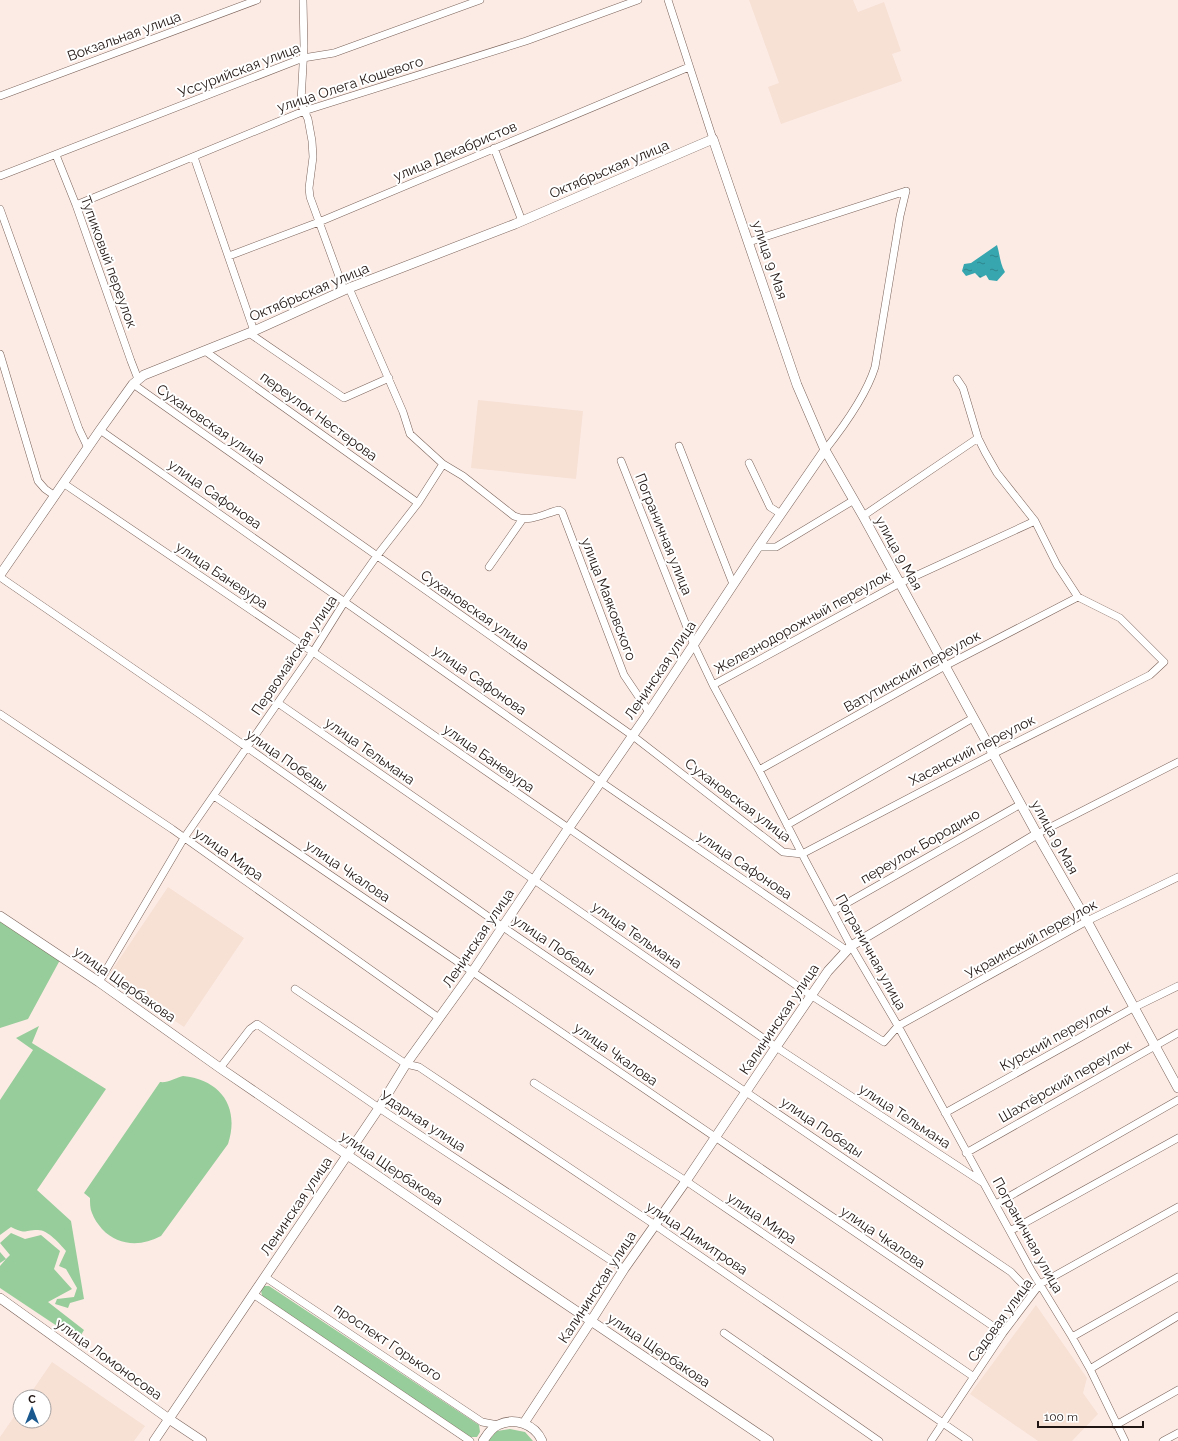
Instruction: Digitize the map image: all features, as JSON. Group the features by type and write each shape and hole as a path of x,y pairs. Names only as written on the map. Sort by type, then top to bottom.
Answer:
{"main road":[{"name":"Октябрьская улица","path":"0,576 100,430 135,382 144,375 252,332 346,289 522,221 713,139"},
{"name":"улица 9 Мая","path":"713,139 797,385 825,450 863,516 1178,1088"},
{"name":"Ленинская улица","path":"154,1441 379,1108 406,1064 504,927 568,829 633,736 733,584 825,450"},
{"name":"Калининская улица","path":"524,1423 624,1269 686,1182 828,971 848,948 1037,834"},
{"name":"улица Щербакова","path":"0,916 99,982 220,1068 769,1441"},
{"name":"улица Ломоносова","path":"0,1298 202,1441"},
{"name":"проспект Горького","path":"498,1425 508,1422 524,1423"},
{"path":"524,1423 535,1431 542,1441"},
{"path":"482,1441 488,1432 498,1425"}],"street":[{"name":"Вокзальная улица","path":"0,96 256,0"},
{"path":"303,0 301,101 308,119 313,157 309,193 346,289 389,378 410,434 443,464 463,476 514,516 522,520 489,567"},
{"name":"Уссурийская улица","path":"0,176 303,58 334,53 480,0"},
{"name":"улица Олега Кошевого","path":"76,205 304,111 526,41 638,0"},
{"name":"улица 9 Мая","path":"668,0 713,139"},
{"name":"улица Декабристов","path":"229,256 319,222 689,67"},
{"path":"494,148 522,221"},
{"name":"Тупиковый переулок","path":"56,155 76,205 131,361 135,382"},
{"path":"194,157 229,256 252,332 344,398 389,378"},
{"path":"749,242 906,191 900,216 875,367 871,379 852,411 825,450"},
{"path":"0,209 78,429 88,448"},
{"name":"переулок Нестерова","path":"205,351 418,503"},
{"path":"0,354 38,481 45,489 55,496"},
{"path":"957,379 963,388 978,438 997,473 1035,521 1057,565 1078,597"},
{"name":"Сухановская улица","path":"135,382 376,556 633,736 783,852 802,854"},
{"name":"улица Сафонова","path":"100,430 345,601 600,782 848,948"},
{"path":"863,516 978,438"},
{"path":"679,446 733,584"},
{"name":"Пограничная улица","path":"621,462 694,645 713,686 833,911 848,948 898,1026 966,1153 1040,1284 1072,1337 1125,1441"},
{"path":"749,462 770,507 781,514"},
{"name":"Первомайская улица","path":"99,982 184,838 313,652 345,601 376,556 418,503 443,464"},
{"name":"улица Баневура","path":"63,483 313,652 812,996 884,1042 898,1026"},
{"path":"758,547 776,547 854,500"},
{"name":"улица Маяковского","path":"522,520 538,518 559,510 562,512 624,675 649,712"},
{"name":"Железнодорожный переулок","path":"713,686 900,583 1035,521"},
{"name":"улица Победы","path":"0,576 504,927 1011,1272 1032,1294"},
{"name":"Ватутинский переулок","path":"759,770 945,666 1078,597"},
{"name":"Хасанский переулок","path":"802,854 1150,674 1164,662 1120,618 1078,597"},
{"name":"улица Тельмана","path":"278,703 776,1047 984,1183"},
{"name":"улица Мира","path":"0,714 184,838 439,1018"},
{"path":"786,825 973,718"},
{"name":"Калининская улица","path":"1037,834 1178,762"},
{"name":"улица Чкалова","path":"214,796 1003,1333"},
{"name":"переулок Бородино","path":"833,911 1021,804"},
{"name":"Украинский переулок","path":"898,1026 1087,921 1178,877"},
{"name":"Курский переулок","path":"945,1113 1133,1008 1178,986"},
{"name":"улица Димитрова","path":"295,988 406,1064 419,1067 655,1225 969,1441"},
{"name":"Ударная улица","path":"220,1068 250,1029 257,1024 379,1108 624,1269"},
{"name":"Шахтёрский переулок","path":"966,1153 1154,1045 1178,1033"},
{"name":"улица Мира","path":"534,1083 686,1182 974,1377"},
{"path":"996,1204 1178,1100"},
{"path":"1010,1231 1178,1138"},
{"name":"Садовая улица","path":"931,1441 1003,1333 1040,1284 1178,1207"},
{"name":"проспект Горького","path":"265,1277 482,1422 498,1425"},
{"path":"1072,1337 1178,1277"},
{"path":"253,1294 470,1441"},
{"path":"1090,1370 1178,1316"},
{"path":"724,1333 879,1441"},
{"path":"1116,1425 1178,1390"},
{"path":"1163,1441 1178,1433"}],"shaded area":[{"path":"749,0 853,0 858,12 884,2 901,51 892,54 902,81 781,124 768,87 779,83"},
{"path":"478,400 583,411 576,479 471,468"},
{"path":"168,887 244,938 184,1027 108,976"},
{"path":"1036,1305 1087,1378 1083,1393 1098,1414 1072,1441 1038,1441 970,1394"},
{"path":"52,1362 145,1426 134,1441 0,1441 0,1437 12,1420 12,1429 52,1429 52,1389 33,1389"}],"green space":[{"path":"0,919 60,960 28,1019 0,1028"},
{"path":"39,1026 32,1043 106,1089 37,1190 71,1221 84,1299 70,1303 68,1308 55,1304 57,1299 74,1297 77,1288 66,1269 59,1266 66,1251 54,1238 46,1232 33,1230 25,1232 11,1227 0,1235 0,1100 33,1050 16,1038"},
{"path":"183,1076 208,1083 224,1098 229,1107 231,1118 231,1131 228,1144 161,1236 146,1242 122,1242 108,1235 102,1229 91,1210 90,1198 84,1193 160,1082 169,1081"},
{"path":"11,1233 25,1239 41,1235 60,1251 54,1269 72,1289 48,1302 84,1330 78,1340 0,1288 0,1266 10,1255 0,1243"},
{"path":"0,1252 6,1259 0,1263"},
{"path":"264,1286 269,1286 479,1425 480,1432 477,1437 470,1437 262,1296 261,1290"},
{"path":"510,1429 525,1432 533,1441 488,1441 497,1431"}],"water":[{"path":"997,245 1001,263 1005,272 997,281 989,280 986,275 980,278 975,273 966,276 962,271 964,264 971,263"}]}
